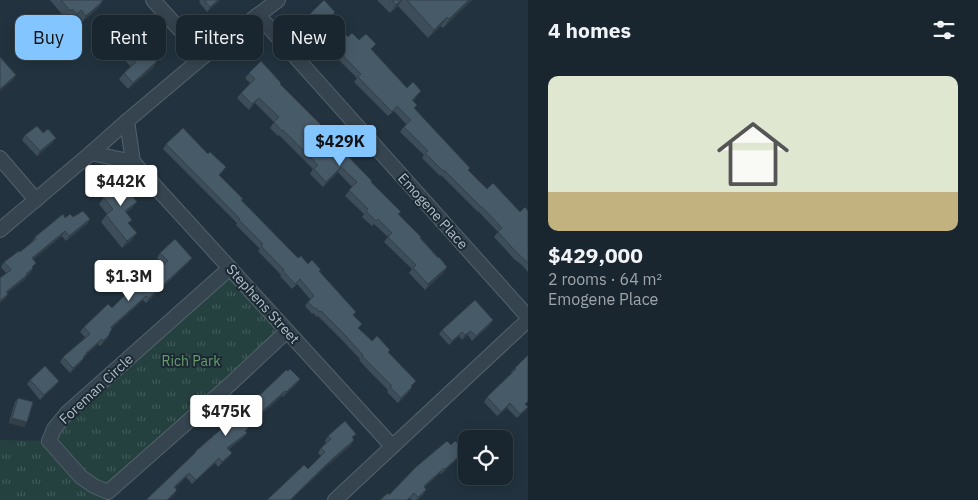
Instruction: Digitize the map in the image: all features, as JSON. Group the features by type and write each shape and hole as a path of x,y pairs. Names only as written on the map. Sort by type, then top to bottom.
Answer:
{"street":[{"path":"153,0 176,25"},
{"path":"258,15 278,0"},
{"name":"Emogene Place","path":"263,21 528,319"},
{"path":"0,230 199,60"},
{"path":"91,153 133,162 126,121"},
{"path":"0,158 36,200"},
{"name":"Stephens Street","path":"133,162 392,446"},
{"name":"Foreman Circle","path":"230,268 67,413 54,429 49,441 81,477 94,486 108,492 227,387 287,331"},
{"path":"335,500 528,319"}],"green space":[{"name":"Rich Park","path":"230,268 287,331 108,492 104,500 0,500 0,440 49,441 54,429"}],"building":[{"path":"61,0 100,0 102,2 86,16 81,10 77,14 72,9 70,11"},
{"path":"204,0 218,0 210,7"},
{"path":"324,0 335,12 332,15 309,15"},
{"path":"392,0 401,0 396,5"},
{"path":"407,0 469,0 434,30"},
{"path":"352,33 359,40 366,34 376,44 371,49 407,88 413,82 421,91 412,100 417,105 414,108 470,168 468,170 487,189 493,183 520,212 525,207 528,211 528,263 498,232 502,228 425,153 428,151 404,127 411,120 397,106 392,112 358,77 361,74 345,58 345,34 348,37"},
{"path":"0,57 16,75 0,89"},
{"path":"134,60 157,61 133,83 124,73 136,62"},
{"path":"261,61 280,84 329,133 327,135 401,212 398,214 447,267 428,284 413,268 416,265 388,237 392,233 378,219 376,221 366,211 368,209 349,190 357,182 341,167 326,182 314,169 318,165 274,122 279,117 259,98 252,104 241,93 255,79 249,73"},
{"path":"37,126 43,133 48,129 56,138 40,151 25,135"},
{"path":"183,128 208,154 210,152 226,167 219,175 243,199 241,200 298,258 301,256 308,264 312,260 321,270 319,271 356,312 353,315 362,324 358,328 372,341 377,336 390,350 388,352 416,381 401,398 343,333 321,311 315,309 308,302 314,296 300,279 295,284 240,219 166,144"},
{"path":"120,176 134,193 131,194 137,202 125,211 132,220 128,223 137,233 127,241 106,215 113,209 103,197 112,190 108,186"},
{"path":"83,211 90,219 69,236 65,231 32,258 36,263 33,268 6,292 8,294 0,301 0,278 11,270 4,262 36,239 35,237 63,214 65,218 70,214 73,217"},
{"path":"175,239 192,258 149,298 146,296 111,327 110,334 86,353 84,358 73,368 63,357 90,334 84,327 108,304 112,308 145,275 149,280 168,261 160,253"},
{"path":"475,300 493,320 476,336 471,331 465,335 462,332 452,341 442,330"},
{"path":"528,355 528,401 525,404 528,407 520,414 510,403 501,412 487,397"},
{"path":"45,366 59,381 44,395 30,380"},
{"path":"290,369 300,379 247,425 249,427 245,431 247,433 227,448 232,453 222,462 219,458 196,480 189,473 174,487 177,490 167,500 146,500 196,451 286,370"},
{"path":"18,398 33,402 27,422 12,418"},
{"path":"345,421 356,434 352,437 354,440 290,500 267,500 304,465 308,469 325,452 321,448 331,439 328,436"},
{"path":"447,441 451,445 455,441 458,444 458,457 424,486 426,490 418,497 414,493 407,500 380,500 388,493 389,495 416,467"}]}
